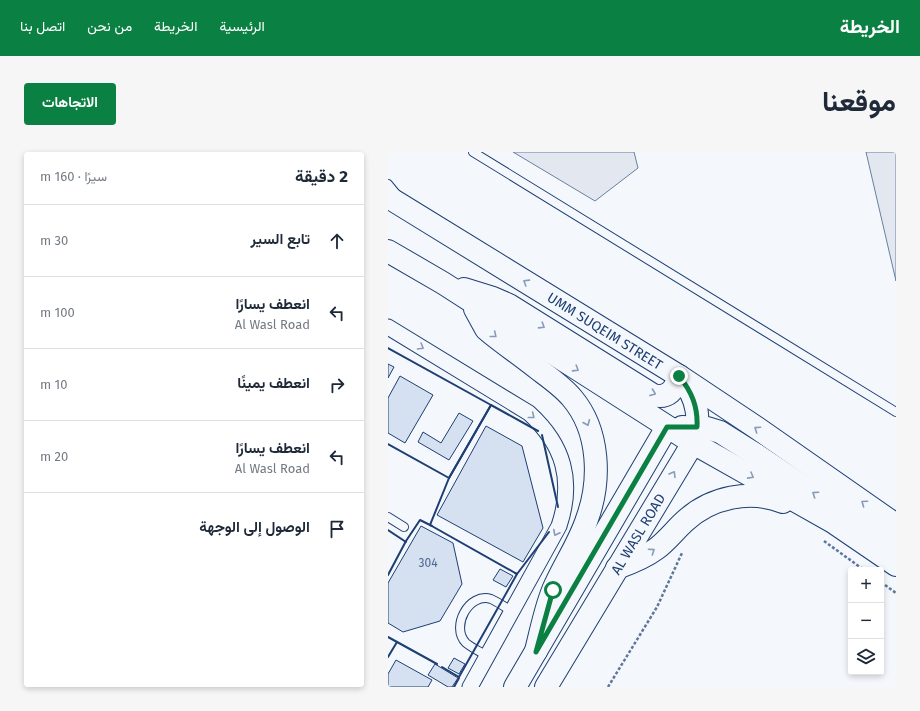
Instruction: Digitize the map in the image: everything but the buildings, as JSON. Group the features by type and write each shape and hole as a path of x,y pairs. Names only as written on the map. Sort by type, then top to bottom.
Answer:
{"main road":[{"name":"UMM SUQEIM STREET","path":"388,197 679,376 896,525"},
{"path":"388,251 443,283 667,427 700,441 828,531"},
{"path":"443,283 484,295 509,305 653,395 658,396 668,394 676,386 679,376"},
{"path":"472,303 486,329 563,388 573,399 589,427 593,443 596,462 595,482 587,521 553,590 536,652"},
{"path":"679,376 692,394 698,416 700,441 708,449 712,436 720,432 879,537 896,543"},
{"name":"AL WASL ROAD","path":"515,687 667,427"},
{"name":"AL WASL ROAD","path":"546,687 617,568 700,441"},
{"path":"617,568 655,550 695,513 706,506 730,498 754,496 772,499 828,531 896,565"}],"street":[{"path":"388,328 529,413 541,424 551,437 564,466 566,496 564,512 559,526 470,687"}],"lane":[{"path":"473,152 896,412"},
{"path":"388,184 406,208"},
{"path":"388,517 404,527"},
{"path":"487,656 466,643 462,637 460,623 465,610 476,601 490,599 512,612"}],"path":[{"path":"828,531 861,567"},
{"path":"608,687 657,607 670,576 683,552"},
{"path":"884,584 896,593"}],"shaded area":[{"path":"513,152 634,152 638,168 595,201"},
{"path":"866,152 896,152 896,281"}],"wall":[{"path":"388,348 491,405 449,478 430,525 517,574 549,532"},
{"path":"449,478 491,405 538,431"},
{"path":"542,435 558,507"},
{"path":"388,444 449,478"},
{"path":"388,575 406,541 420,520 432,526"},
{"path":"388,530 406,542"},
{"path":"442,667 459,677 517,574 515,573"},
{"path":"388,637 437,664"},
{"path":"388,657 397,642"},
{"path":"454,687 459,678"}],"route":[{"path":"553,590 536,652 667,427 697,427 698,416 696,405 692,394 679,376"}]}
